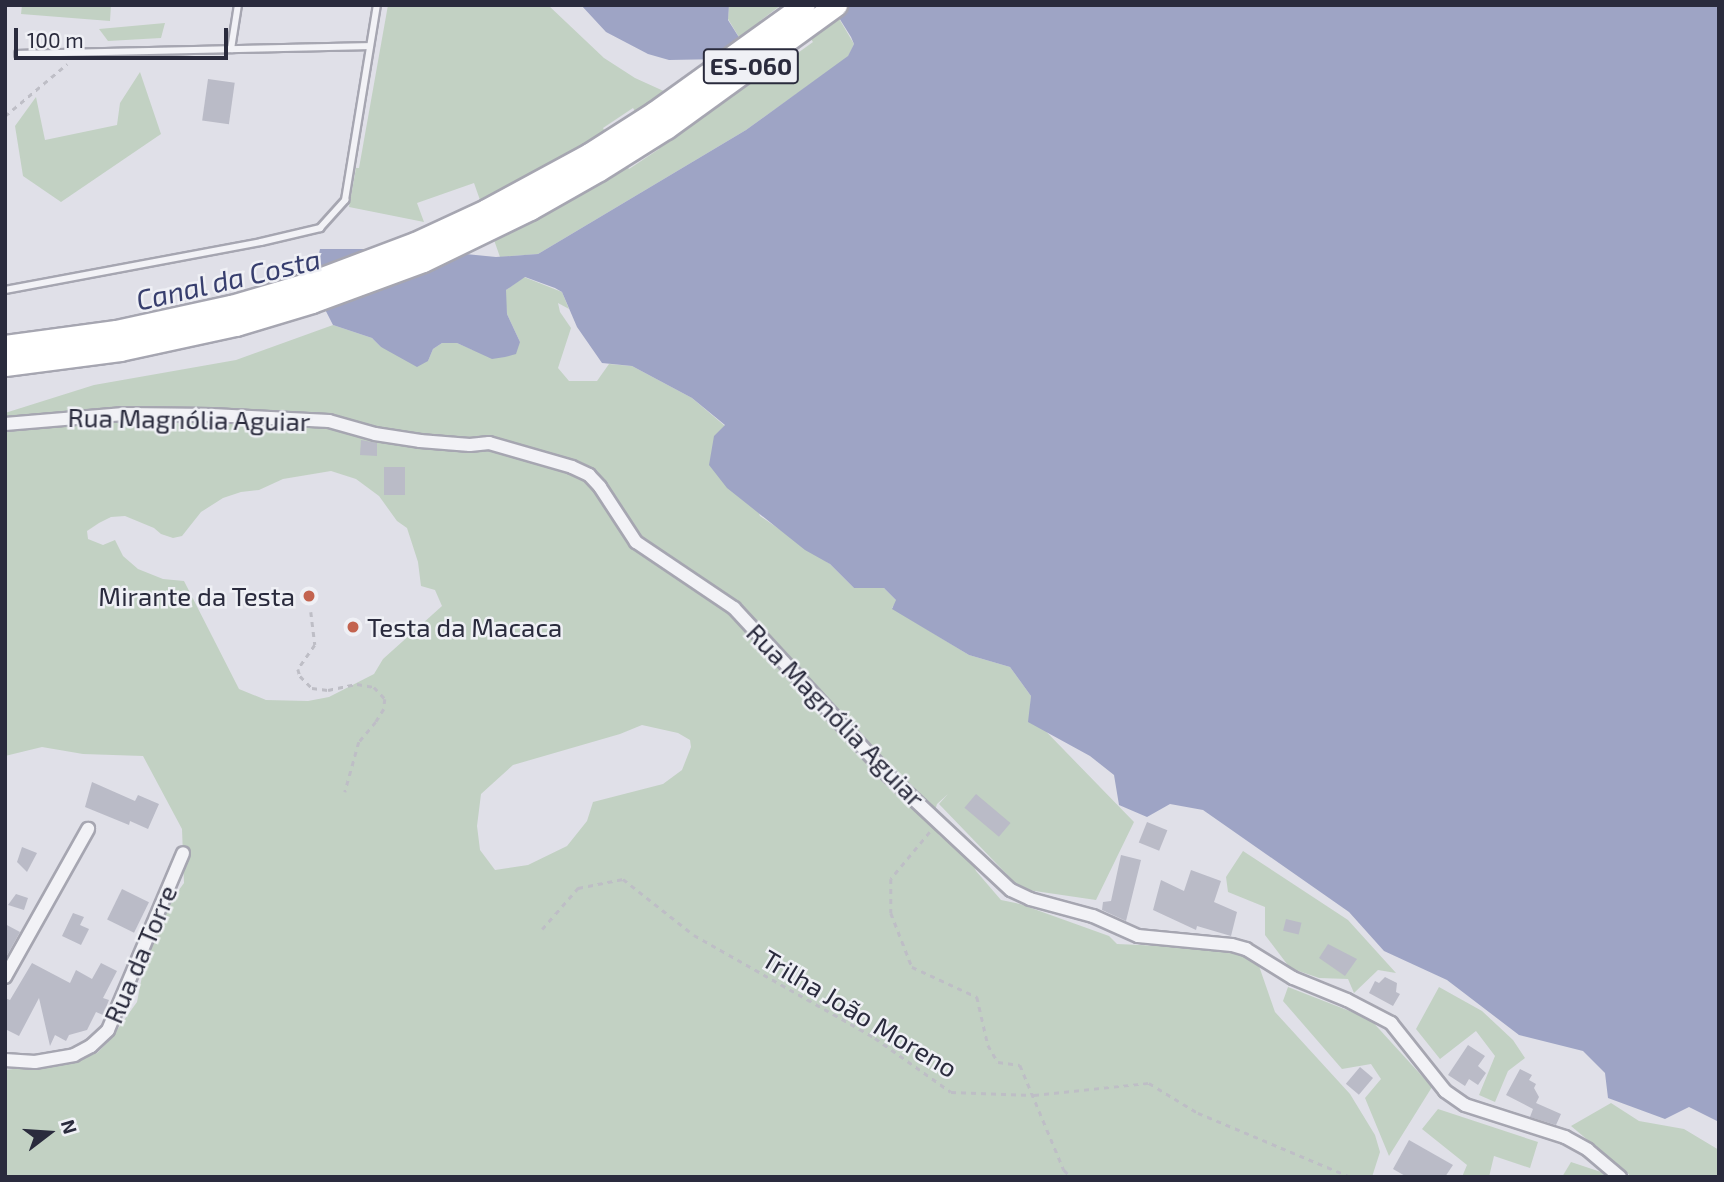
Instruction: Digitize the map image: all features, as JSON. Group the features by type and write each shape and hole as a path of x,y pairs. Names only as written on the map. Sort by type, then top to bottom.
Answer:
{"main road":[{"name":"ES-060","path":"5,346 117,331 231,306 330,276 415,243 498,204 589,154 655,112 804,5"},
{"name":"ES-060","path":"5,365 120,350 236,325 337,294 435,255 530,209 599,170 666,128 836,5"}],"street":[{"name":"Rua Magnólia Aguiar","path":"5,424 55,417 124,414 274,417 329,422 375,434 420,441 470,445 489,443 572,467 589,475 600,487 636,542 734,608 888,775 998,879 1030,899 1093,916 1138,936 1232,945 1246,949 1307,985 1373,1012 1391,1023 1445,1091 1465,1105 1565,1137 1588,1150 1619,1177"},
{"path":"5,977 88,829"},
{"name":"Rua da Torre","path":"5,1060 34,1062 74,1055 91,1046 108,1030 183,853"}],"lane":[{"path":"231,49 238,5"},
{"path":"5,290 222,250 320,228 345,200 377,5"},
{"path":"18,54 370,46"}],"path":[{"path":"5,116 81,53"},
{"path":"311,612 315,645 298,669 300,676 312,688 328,690 357,684 374,687 381,690 385,699 376,722 359,743 345,792"},
{"path":"938,821 891,879 891,913 912,967 977,997 988,1045 998,1062 1020,1065 1064,1170 1071,1177"},
{"name":"Trilha João Moreno","path":"542,929 578,888 623,880 694,935 875,1038 951,1092 1034,1095 1149,1083 1198,1113 1351,1177"}],"green space":[{"path":"22,5 111,5 110,21 21,14"},
{"path":"388,5 548,5 604,58 635,78 668,93 745,47 728,19 729,5 781,5 760,21 788,60 813,42 786,5 831,5 854,44 848,57 746,130 538,254 500,257 474,183 417,203 424,222 349,207 356,168 359,168","holes":["633,108 659,149 629,169 603,128"]},
{"path":"165,23 161,38 108,41 99,29"},
{"path":"140,72 161,134 61,202 23,176 15,126 36,97 45,140 117,125 120,103"},
{"path":"524,277 562,292 569,309 558,303 560,312 571,328 558,368 569,381 597,381 609,364 632,366 692,398 725,426 760,516 830,564 854,588 884,588 897,601 892,608 969,655 1010,667 1031,696 1030,715 1134,822 1096,900 1021,889 939,804 948,794 937,804 934,814 939,835 972,862 976,871 1001,900 1020,904 1109,936 1117,944 1231,949 1259,966 1275,1012 1350,1094 1375,1135 1380,1152 1372,1177 5,1177 5,1070 70,1062 97,1053 109,1041 137,1002 146,956 171,901 184,883 182,829 143,756 83,754 42,747 5,756 5,413 94,385 236,360 333,325 372,338 381,347 428,361 433,349 442,343 457,343 473,350 520,342 507,314 506,290","holes":["331,471 356,479 379,496 397,521 407,528 418,562 421,586 435,590 442,606 383,659 374,674 329,697 308,701 266,700 239,689 184,581 163,579 138,569 123,556 115,540 103,545 88,539 87,531 99,523 111,517 125,516 154,528 161,534 173,538 182,536 201,512 223,498 259,490 283,479","642,725 678,733 690,740 691,747 682,770 663,784 593,802 587,821 567,846 528,865 495,870 480,850 477,826 481,794 513,765"]},
{"path":"1243,851 1348,920 1396,973 1378,970 1354,993 1348,979 1319,978 1290,968 1265,935 1265,907 1228,892 1226,877"},
{"path":"1288,987 1370,1019 1432,1087 1389,1156 1365,1098 1381,1079 1371,1064 1342,1069 1283,1001"},
{"path":"1439,987 1482,1011 1513,1040 1525,1058 1508,1071 1495,1102 1479,1095 1495,1056 1476,1031 1440,1059 1416,1029"},
{"path":"1611,1103 1639,1121 1684,1129 1719,1150 1719,1177 1632,1177 1571,1126"},
{"path":"1438,1109 1538,1142 1530,1168 1494,1156 1489,1177 1462,1177 1467,1165 1422,1129"},
{"path":"1571,1162 1601,1172 1606,1177 1562,1177"}],"water":[{"path":"581,5 729,5 728,20 745,47 722,59 669,60 648,54 606,32"},
{"path":"831,5 1719,5 1719,1122 1689,1107 1665,1119 1608,1098 1605,1073 1583,1051 1519,1035 1447,980 1384,951 1349,912 1203,810 1170,804 1147,817 1119,805 1114,775 1090,756 1028,722 1031,696 1010,667 969,655 892,609 896,600 884,588 854,588 830,564 805,550 727,488 709,465 714,436 725,425 692,398 632,366 602,363 577,327 562,292 525,277 506,290 507,314 520,342 516,354 492,359 457,343 442,343 433,349 428,361 417,367 381,347 372,338 333,325 312,284 320,249 415,249 496,257 538,254 746,130 848,56 854,44"}],"building":[{"path":"208,79 235,83 229,124 202,121"},
{"path":"361,440 377,443 377,456 360,455"},
{"path":"384,467 405,467 405,495 384,495"},
{"path":"92,782 135,801 138,795 159,804 148,829 130,821 129,825 85,807"},
{"path":"976,794 1010,823 999,837 964,808"},
{"path":"1147,822 1167,830 1159,851 1139,842"},
{"path":"22,847 37,853 27,872 17,862"},
{"path":"1121,855 1141,860 1126,921 1102,910 1103,902 1111,901"},
{"path":"1191,870 1221,881 1214,902 1237,912 1231,936 1197,926 1196,930 1153,910 1161,880 1184,891"},
{"path":"122,889 149,902 134,933 107,920"},
{"path":"16,894 28,898 24,910 8,905"},
{"path":"73,913 84,917 80,925 89,929 81,945 62,936"},
{"path":"1286,919 1302,923 1299,935 1283,931"},
{"path":"5,924 20,932 5,959"},
{"path":"1328,944 1357,959 1345,976 1319,958"},
{"path":"32,963 70,983 76,970 92,979 101,963 117,971 103,998 109,1000 103,1015 96,1012 87,1030 69,1035 66,1041 55,1035 50,1046 39,998 19,1036 5,1029 5,998 10,1000"},
{"path":"1385,977 1397,983 1396,992 1400,994 1393,1006 1369,993 1375,981 1379,983"},
{"path":"1468,1045 1485,1056 1478,1066 1486,1073 1478,1085 1469,1079 1465,1086 1448,1075"},
{"path":"1360,1067 1373,1078 1359,1095 1346,1084"},
{"path":"1520,1069 1532,1075 1529,1080 1536,1084 1534,1088 1539,1097 1536,1103 1561,1114 1556,1125 1530,1117 1533,1109 1506,1095"},
{"path":"1409,1140 1453,1165 1445,1177 1407,1177 1393,1169"}],"place":[{"name":"Mirante da Testa","path":"309,596"},
{"name":"Testa da Macaca","path":"353,627"}],"water label":[{"name":"Canal da Costa","path":"228,279"}]}
